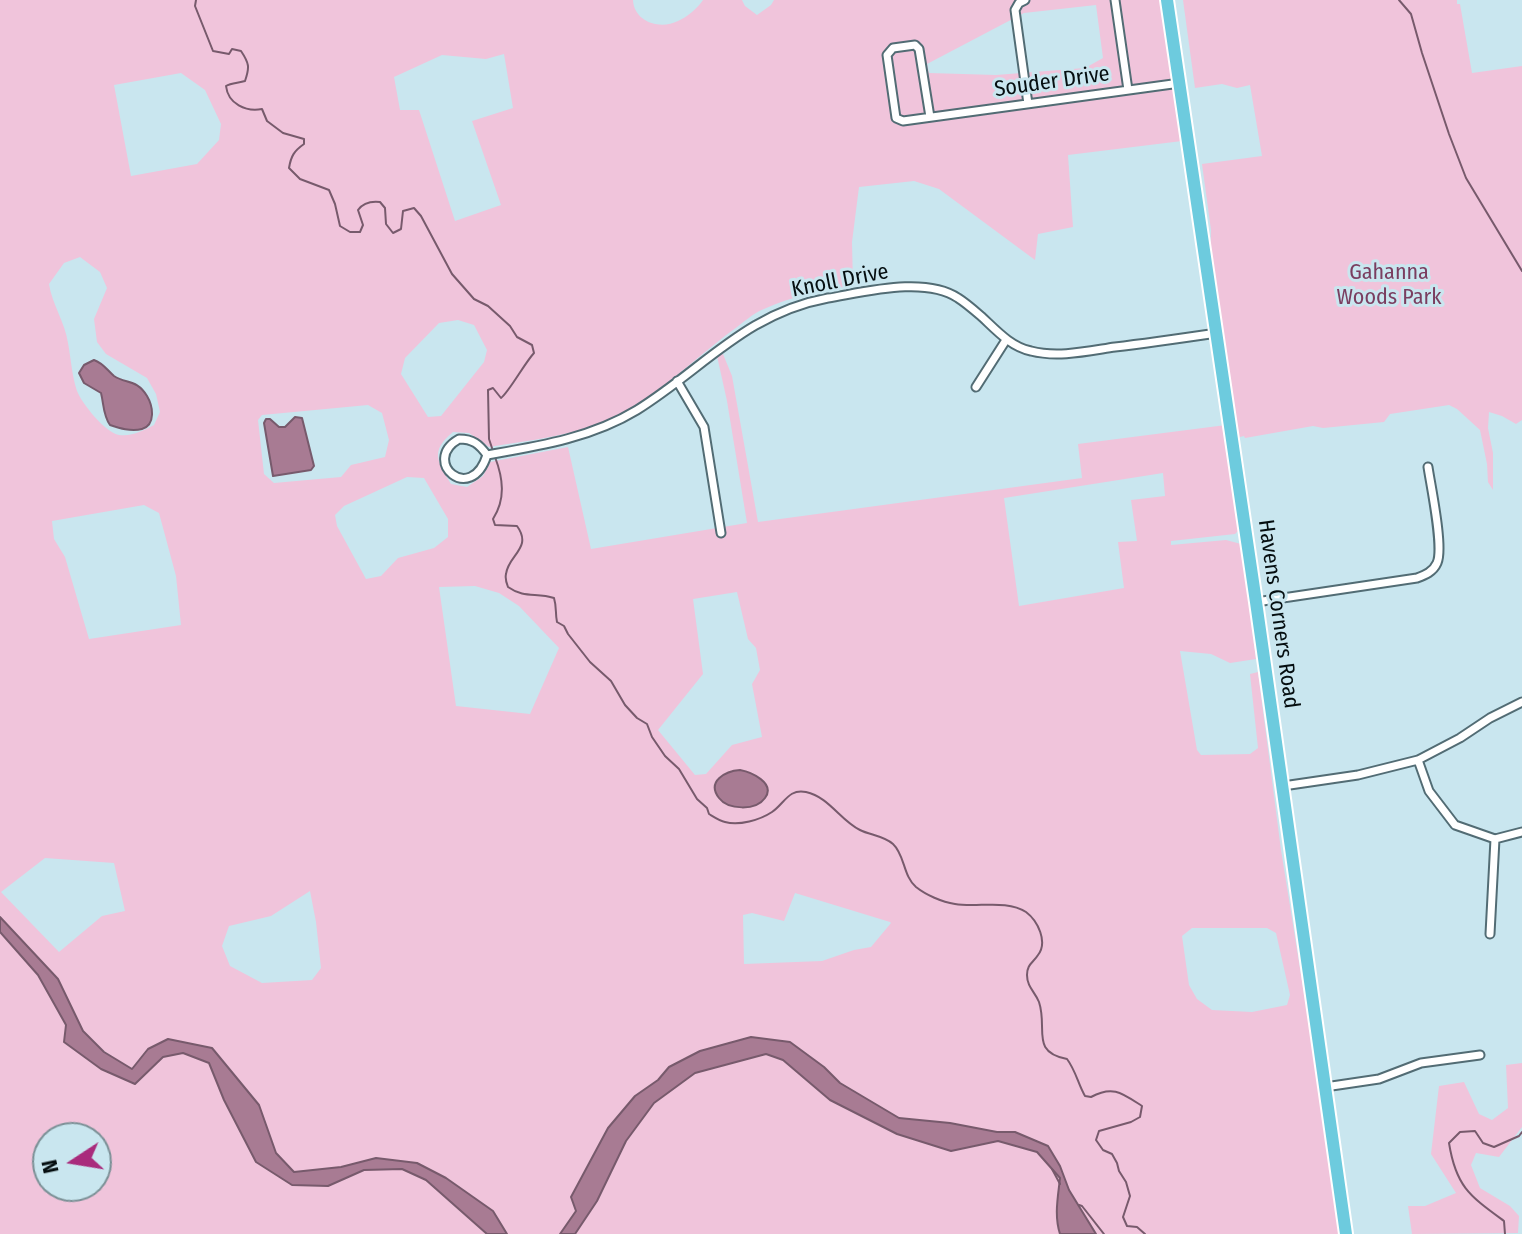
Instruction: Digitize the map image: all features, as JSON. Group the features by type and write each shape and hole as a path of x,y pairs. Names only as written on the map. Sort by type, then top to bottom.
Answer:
{"main road":[{"name":"Havens Corners Road","path":"1167,0 1346,1234"}],"street":[{"path":"1025,0 1015,10 1028,104"},
{"path":"1115,0 1128,90"},
{"name":"Souder Drive","path":"930,117 919,49 915,45 893,48 887,55 896,118 903,121 1180,83"},
{"name":"Knoll Drive","path":"487,455 565,441 597,430 635,411 755,325 789,309 824,299 924,286 957,296 1006,340 1029,351 1062,354 1217,333"},
{"path":"976,387 1006,340"},
{"path":"677,381 704,427 721,533"},
{"path":"459,439 469,439 480,445 487,455 483,468 474,477 463,479 452,475 444,460 445,452 459,439"},
{"path":"1256,602 1417,578 1430,573 1438,562 1439,548 1428,467"},
{"path":"1283,786 1358,775 1418,760 1522,702"},
{"path":"1418,760 1429,791 1455,825 1495,839 1522,832"},
{"path":"1490,934 1495,839"},
{"path":"1325,1087 1379,1079 1421,1063 1480,1055"}],"green space":[{"path":"0,0 633,0 634,8 643,19 664,25 685,17 703,0 742,0 757,15 774,0 1160,0 1182,141 1068,155 1073,227 1038,234 1035,260 939,189 914,181 859,187 852,242 853,285 797,297 760,311 645,399 614,417 584,429 489,447 469,433 453,432 441,445 438,456 451,484 467,487 483,476 490,462 568,447 591,549 747,523 717,356 723,354 732,376 758,522 1082,478 1078,444 1226,425 1239,530 1235,534 1171,541 1171,545 1226,540 1241,544 1256,659 1230,663 1211,654 1180,651 1197,750 1201,755 1250,754 1258,748 1250,674 1258,672 1281,850 1339,1234 1096,1234 1069,1190 1060,1166 1015,1132 899,1118 840,1083 790,1042 669,1067 658,1080 635,1096 576,1211 560,1234 507,1234 493,1211 446,1178 376,1158 341,1167 294,1172 276,1153 259,1105 212,1048 148,1049 132,1070 104,1051 83,1031 58,979 0,917","holes":["1096,5 1103,58 1085,68 996,75 929,73 927,64 1024,13","504,54 513,108 472,121 501,205 455,221 419,110 400,110 394,77 442,55 486,59","181,73 205,90 221,124 219,140 197,164 131,176 114,85","80,257 100,272 107,288 94,319 97,342 106,354 147,378 156,394 160,412 154,425 133,434 119,435 101,424 89,410 77,391 66,335 49,284 64,263","458,320 474,325 487,350 484,362 441,416 428,417 401,374 405,358 439,323","368,405 382,413 389,440 385,457 351,465 341,477 274,483 264,474 258,420 262,415","1163,473 1165,496 1131,500 1137,541 1118,542 1124,588 1019,606 1004,498","407,477 424,478 448,519 448,537 434,548 398,558 381,576 366,579 337,526 335,515 344,506","144,505 159,513 176,576 181,625 89,639 65,557 54,539 52,521","475,586 499,593 519,606 559,648 530,714 456,706 439,587","737,592 748,639 756,648 760,670 752,684 762,737 732,745 706,774 695,775 658,730 703,674 693,599","45,858 114,863 125,911 102,916 59,952 1,892","310,891 321,968 312,980 262,983 230,966 222,946 229,926 271,916","795,893 891,923 871,947 822,961 744,964 743,915 752,913 784,921","1192,928 1267,928 1276,933 1290,995 1287,1005 1252,1012 1212,1010 1197,999 1189,985 1182,936"]},
{"name":"Gahanna Woods Park","path":"1183,0 1457,0 1472,73 1522,66 1522,420 1516,424 1489,412 1493,490 1488,482 1480,430 1449,405 1390,414 1384,422 1323,428 1313,426 1244,436 1237,440 1210,263 1211,230 1202,164 1262,156 1250,85 1237,88 1222,84 1195,88"},
{"path":"0,932 38,975 66,1026 135,1084 163,1057 183,1053 209,1063 256,1162 292,1185 328,1186 364,1170 402,1169 426,1180 487,1234 0,1234"},
{"path":"766,1054 783,1060 865,1118 897,1134 951,1151 998,1141 1037,1152 1060,1178 1057,1213 1060,1234 575,1234 597,1201 626,1141 654,1103 695,1073"},
{"path":"1522,1063 1522,1127 1499,1157 1476,1153 1471,1165 1480,1188 1510,1206 1519,1216 1518,1233 1412,1234 1408,1206 1425,1206 1456,1193 1431,1154 1439,1086 1464,1082 1479,1114 1492,1120 1508,1108 1506,1065"}],"shaded area":[{"path":"94,360 114,376 135,384 143,391 152,410 150,424 134,430 110,425 101,393 84,383 79,373 84,365"},
{"path":"295,417 302,418 314,466 311,470 273,476 264,423 270,419 279,427 285,427"},
{"path":"740,770 765,783 768,793 761,802 749,807 735,807 719,798 715,787 719,778"},
{"path":"0,917 58,979 83,1031 104,1052 132,1069 148,1049 168,1039 212,1048 259,1105 276,1153 294,1172 341,1167 376,1158 417,1163 446,1178 493,1211 507,1234 487,1234 426,1180 402,1169 364,1170 328,1186 292,1185 256,1162 209,1063 183,1053 163,1057 135,1084 101,1069 64,1042 66,1025 38,975 0,932"},
{"path":"751,1037 790,1042 840,1083 899,1118 1015,1132 1048,1146 1069,1190 1096,1234 1060,1234 1057,1213 1060,1178 1037,1152 998,1141 951,1151 897,1134 830,1100 783,1060 766,1054 695,1073 654,1103 626,1141 597,1201 575,1234 560,1234 576,1211 571,1197 608,1128 635,1096 658,1080 669,1067 700,1051"}],"waterway":[{"path":"196,0 195,6 213,51 229,54 232,49 241,51 247,62 245,81 226,86 230,98 244,108 262,109 267,121 283,133 304,139 289,168 300,179 329,190 340,226 350,232 360,232 363,225 358,210 368,203 380,202 385,208 386,224 393,233 401,229 403,211 414,208 452,274 474,299 488,306 510,326 517,337 532,345 534,353 504,395 501,398 493,388 488,390 489,439 493,451"},
{"path":"1399,0 1411,14 1466,178 1522,271"},
{"path":"495,457 502,488 500,504 493,519 495,525 517,526 522,540 508,567 508,587 520,593 554,598 557,622 564,626 590,662 611,681 625,705 647,724 665,756 679,769 709,814 721,821 749,822 772,812 791,794 806,792 821,799 860,830 893,844 912,882 924,893 955,904 1010,906 1030,916 1038,926 1042,944 1028,968 1027,979 1039,1002 1044,1045 1056,1056 1067,1059 1085,1096 1112,1091 1142,1106 1140,1117 1099,1131 1096,1140 1103,1150 1112,1154 1126,1182 1130,1196 1123,1217 1127,1226 1137,1227 1145,1234"},
{"path":"1505,1234 1504,1221 1466,1189 1456,1170 1449,1143 1460,1132 1475,1131 1483,1143 1494,1147 1522,1132"},
{"path":"1052,1169 1060,1184"},
{"path":"1079,1205 1104,1234"}]}
